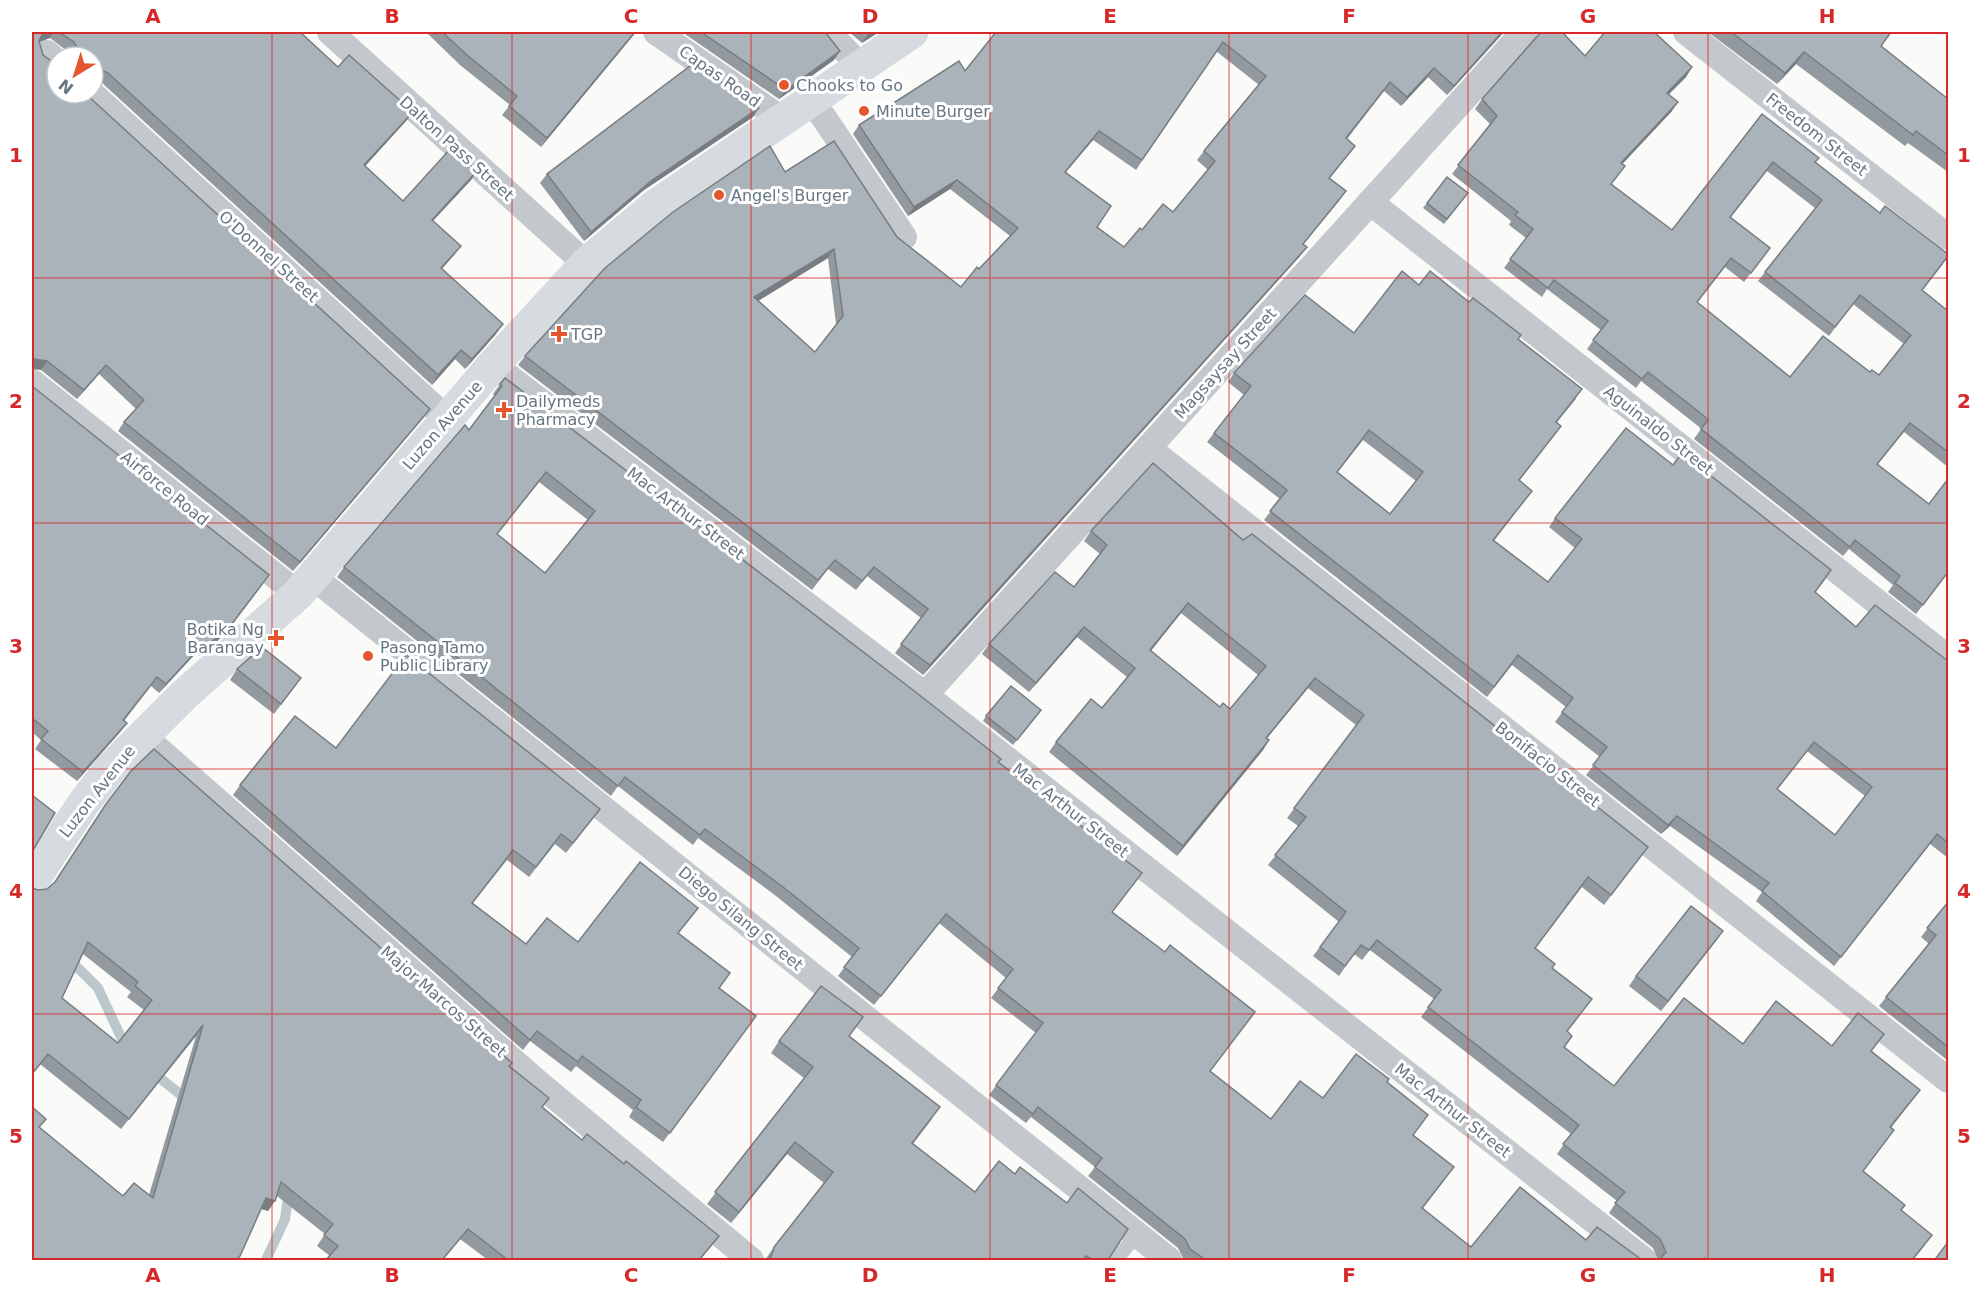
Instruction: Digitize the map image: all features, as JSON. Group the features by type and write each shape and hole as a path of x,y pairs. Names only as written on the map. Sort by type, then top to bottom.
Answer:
{"main road":[{"name":"Luzon Avenue","path":"32,882 83,804 142,735 305,585 493,365 586,264 655,206 912,32"}],"street":[{"name":"Dalton Pass Street","path":"330,32 586,264"},
{"name":"Capas Road","path":"656,32 783,120"},
{"path":"828,32 861,66"},
{"name":"Magsaysay Street","path":"925,695 1524,32"},
{"name":"Freedom Street","path":"1686,32 1948,237"},
{"path":"812,100 904,237"},
{"name":"O'Donnel Street","path":"104,105 447,419"},
{"name":"Aguinaldo Street","path":"1370,202 1948,658"},
{"name":"Mac Arthur Street","path":"493,365 925,695 1644,1260"},
{"name":"Airforce Road","path":"32,382 305,585"},
{"name":"Bonifacio Street","path":"1148,448 1948,1080"},
{"name":"Diego Silang Street","path":"305,585 1169,1260"},
{"name":"Major Marcos Street","path":"142,735 536,1082 722,1252 751,1260"}],"lane":[{"path":"1116,1260 1137,1234"}],"building":[{"path":"32,32 48,32 43,33 39,41 45,56 45,105 98,105 430,409 300,562 124,422 144,400 106,365 84,390 47,361 32,360"},
{"path":"59,32 300,32 338,67 349,55 413,112 364,165 403,201 451,148 477,171 432,220 461,246 441,268 503,324 472,359 461,350 438,375 105,72 105,45 76,45"},
{"path":"442,32 635,32 547,138 509,106 517,96"},
{"path":"701,32 825,32 840,51 786,90"},
{"path":"996,32 1502,32 1454,86 1434,68 1407,97 1390,82 1346,138 1355,146 1329,178 1346,191 1303,244 1307,247 930,665 901,644 928,609 874,567 862,581 835,560 818,580 525,356 605,268 673,212 770,146 785,172 834,141 897,237 961,287 977,267 979,269 1018,228 957,180 914,207 859,125 959,61 965,71","holes":["1223,42 1266,76 1204,151 1215,161 1173,212 1163,204 1142,230 1140,228 1124,247 1097,227 1111,206 1065,172 1099,131 1142,160","834,249 843,316 815,352 754,297"]},
{"path":"1541,32 1562,32 1585,56 1605,32 1654,32 1692,67 1667,93 1678,102 1621,163 1625,166 1611,184 1672,230 1762,114 1819,158 1815,162 1880,213 1885,206 1948,254 1922,290 1948,311 1948,452 1910,423 1877,464 1929,504 1948,479 1948,572 1923,605 1895,583 1900,576 1855,540 1850,547 1701,429 1708,420 1704,416 1648,372 1642,379 1593,340 1608,321 1554,280 1548,288 1510,259 1533,229 1515,215 1518,212 1458,165 1497,116 1482,99","holes":["1773,162 1822,200 1765,272 1835,327 1860,295 1911,335 1879,375 1872,370 1870,372 1823,336 1790,377 1697,302 1731,258 1751,273 1770,248 1730,217"]},
{"path":"1731,32 1891,32 1881,46 1948,99 1948,155 1916,131 1913,135 1804,52 1785,73"},
{"path":"694,63 759,108 651,181 591,232 547,174"},
{"path":"1447,177 1468,193 1447,219 1427,203"},
{"path":"1402,271 1419,285 1430,271 1469,302 1473,298 1521,335 1518,339 1582,389 1556,422 1561,426 1519,480 1532,491 1493,540 1548,582 1582,539 1555,518 1626,428 1673,465 1682,453 1831,570 1815,592 1856,627 1875,605 1948,661 1948,843 1937,834 1841,957 1762,891 1769,883 1677,816 1668,825 1593,765 1607,747 1562,712 1573,698 1518,655 1494,687 1270,511 1287,490 1214,433 1251,386 1234,373 1305,295 1354,333","holes":["1369,430 1423,472 1390,514 1337,472","1814,742 1872,787 1835,835 1777,789"]},
{"path":"505,378 913,690 1001,759 998,762 1142,873 1112,912 1165,952 1170,945 1255,1012 1210,1071 1271,1119 1300,1081 1323,1098 1356,1054 1389,1079 1387,1082 1428,1115 1413,1135 1454,1167 1422,1208 1471,1247 1520,1187 1586,1240 1597,1227 1642,1260 1206,1260 1190,1249 1185,1239 1095,1167 1102,1158 1038,1107 1033,1114 996,1085 1043,1023 998,988 1013,969 946,914 881,996 844,967 859,948 783,887 705,829 700,835 625,777 618,786 344,567 465,425 469,430 502,386 500,384","holes":["546,472 595,511 545,573 497,534"]},
{"path":"32,386 269,575 231,625 206,647 203,644 166,684 157,677 123,720 127,723 83,772 41,739 48,731 32,718"},
{"path":"1153,463 1243,540 1252,534 1648,847 1611,895 1588,877 1535,948 1555,964 1552,968 1592,999 1567,1031 1572,1036 1564,1047 1614,1086 1684,998 1743,1044 1776,1001 1832,1046 1858,1013 1884,1034 1871,1051 1920,1090 1890,1127 1894,1130 1863,1171 1905,1205 1901,1210 1932,1235 1912,1260 1708,1260 1705,1258 1703,1260 1659,1260 1666,1252 1660,1239 1615,1203 1625,1192 1563,1144 1579,1125 1428,1007 1441,990 1377,940 1369,950 1361,945 1345,966 1320,947 1346,912 1275,855 1306,817 1294,808 1364,715 1315,678 1266,738 1269,740 1183,846 1056,742 1091,699 1102,708 1135,668 1084,627 1036,683 989,644 1055,572 1074,587 1107,545 1091,531","holes":["1188,603 1266,666 1230,709 1223,703 1220,707 1150,650"]},
{"path":"262,647 301,678 281,704 237,669"},
{"path":"406,655 600,809 573,843 561,834 536,867 513,850 472,903 526,944 547,918 578,942 640,862 698,908 678,933 730,973 719,988 756,1016 670,1133 636,1107 641,1100 582,1056 578,1062 537,1031 530,1040 240,785 295,716 336,748"},
{"path":"1011,686 1041,710 1017,740 986,716"},
{"path":"154,749 512,1063 509,1066 549,1098 542,1107 582,1140 587,1134 624,1164 626,1161 719,1236 699,1260 508,1260 468,1229 442,1260 326,1260 338,1246 324,1235 333,1224 281,1182 275,1201 266,1198 240,1256 236,1260 32,1260 32,1107 46,1119 39,1127 123,1196 134,1183 153,1198 203,1025 129,1119 48,1054 32,1074 32,888 47,889 55,882 106,804 131,771","holes":["88,942 138,982 135,986 152,1000 118,1043 62,998"]},
{"path":"32,795 55,813 32,852"},
{"path":"1948,902 1948,1047 1886,997 1936,935 1927,928"},
{"path":"1691,906 1723,931 1668,1001 1636,976"},
{"path":"821,986 863,1017 849,1036 940,1107 912,1143 975,1192 999,1161 1015,1174 1020,1167 1067,1203 1078,1188 1128,1229 1108,1260 1093,1260 1086,1256 1082,1260 766,1260 771,1257 774,1247 833,1172 795,1142 739,1212 715,1192 813,1067 779,1041"},
{"path":"1948,1242 1948,1260 1939,1260 1936,1258"}],"waterway":[{"path":"66,956 98,988 127,1050"},
{"path":"152,1072 189,1101"},
{"path":"266,1260 285,1219 289,1190"}],"place":[{"name":"Chooks to Go","path":"784,85"},
{"name":"Minute Burger","path":"864,111"},
{"name":"Angel's Burger","path":"719,195"},
{"name":"TGP","path":"559,334"},
{"name":"Dailymeds Pharmacy","path":"504,410"},
{"name":"Botika Ng Barangay","path":"276,638"},
{"name":"Pasong Tamo Public Library","path":"368,656"}]}
